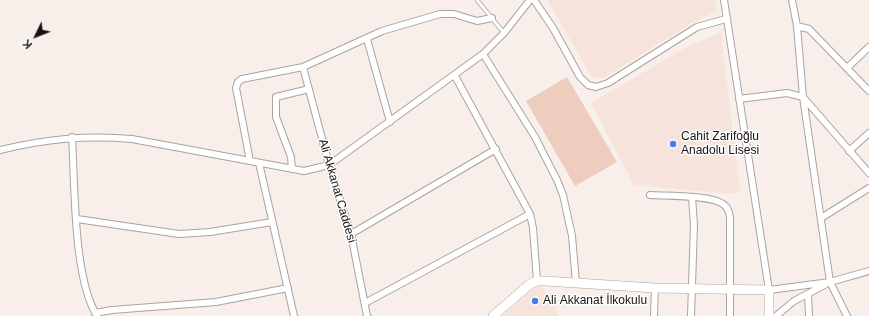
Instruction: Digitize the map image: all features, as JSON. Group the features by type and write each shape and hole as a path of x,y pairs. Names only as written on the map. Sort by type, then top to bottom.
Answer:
{"street":[{"path":"0,150 72,137 104,136 132,139 304,171 330,165 456,76 483,54 504,33 530,0"},
{"path":"534,0 553,28 580,77 588,85 596,87 608,83 697,27 726,18"},
{"path":"724,0 769,290 769,316"},
{"path":"792,0 797,26 803,97 830,282 847,316"},
{"path":"250,161 236,88 238,82 242,79 303,67 382,31 440,14 454,14 478,21 492,18"},
{"path":"797,26 809,29 869,91"},
{"path":"367,39 390,122"},
{"path":"848,68 869,47"},
{"path":"483,54 534,137 557,180 563,195 572,236 576,283"},
{"name":"Ali Akkanat Caddesi","path":"303,67 351,234 367,316"},
{"path":"456,76 530,214 533,228 537,281"},
{"path":"292,169 291,157 276,116 276,97 309,89"},
{"path":"739,99 787,93 803,97 869,173"},
{"path":"850,151 869,133"},
{"path":"72,137 77,219 83,276 90,305 96,314 112,310 216,302 288,288"},
{"path":"351,234 496,149"},
{"path":"259,163 294,316"},
{"path":"821,218 869,188"},
{"path":"650,195 692,197 719,201 725,205 729,212 730,316"},
{"path":"691,316 694,225 692,197"},
{"path":"365,302 530,214"},
{"path":"77,219 179,234 210,232 272,222"},
{"path":"493,316 530,284 537,281 655,288 769,290 830,282 868,274"},
{"path":"776,316 794,301 830,282"},
{"path":"654,316 655,288"},
{"path":"808,294 809,316"}],"lane":[{"path":"477,0 504,33"}],"shaded area":[{"path":"547,0 716,0 717,11 694,22 603,78 592,77"},
{"name":"Cahit Zarifoğlu Anadolu Lisesi","path":"721,32 740,192 731,194 634,185 591,103 685,48"},
{"path":"567,77 617,162 575,186 526,101"},
{"name":"Ali Akkanat İlkokulu","path":"540,283 559,316 503,316 535,287"}],"place":[{"name":"Cahit Zarifoğlu Anadolu Lisesi","path":"673,144"},
{"name":"Ali Akkanat İlkokulu","path":"535,301"}]}
